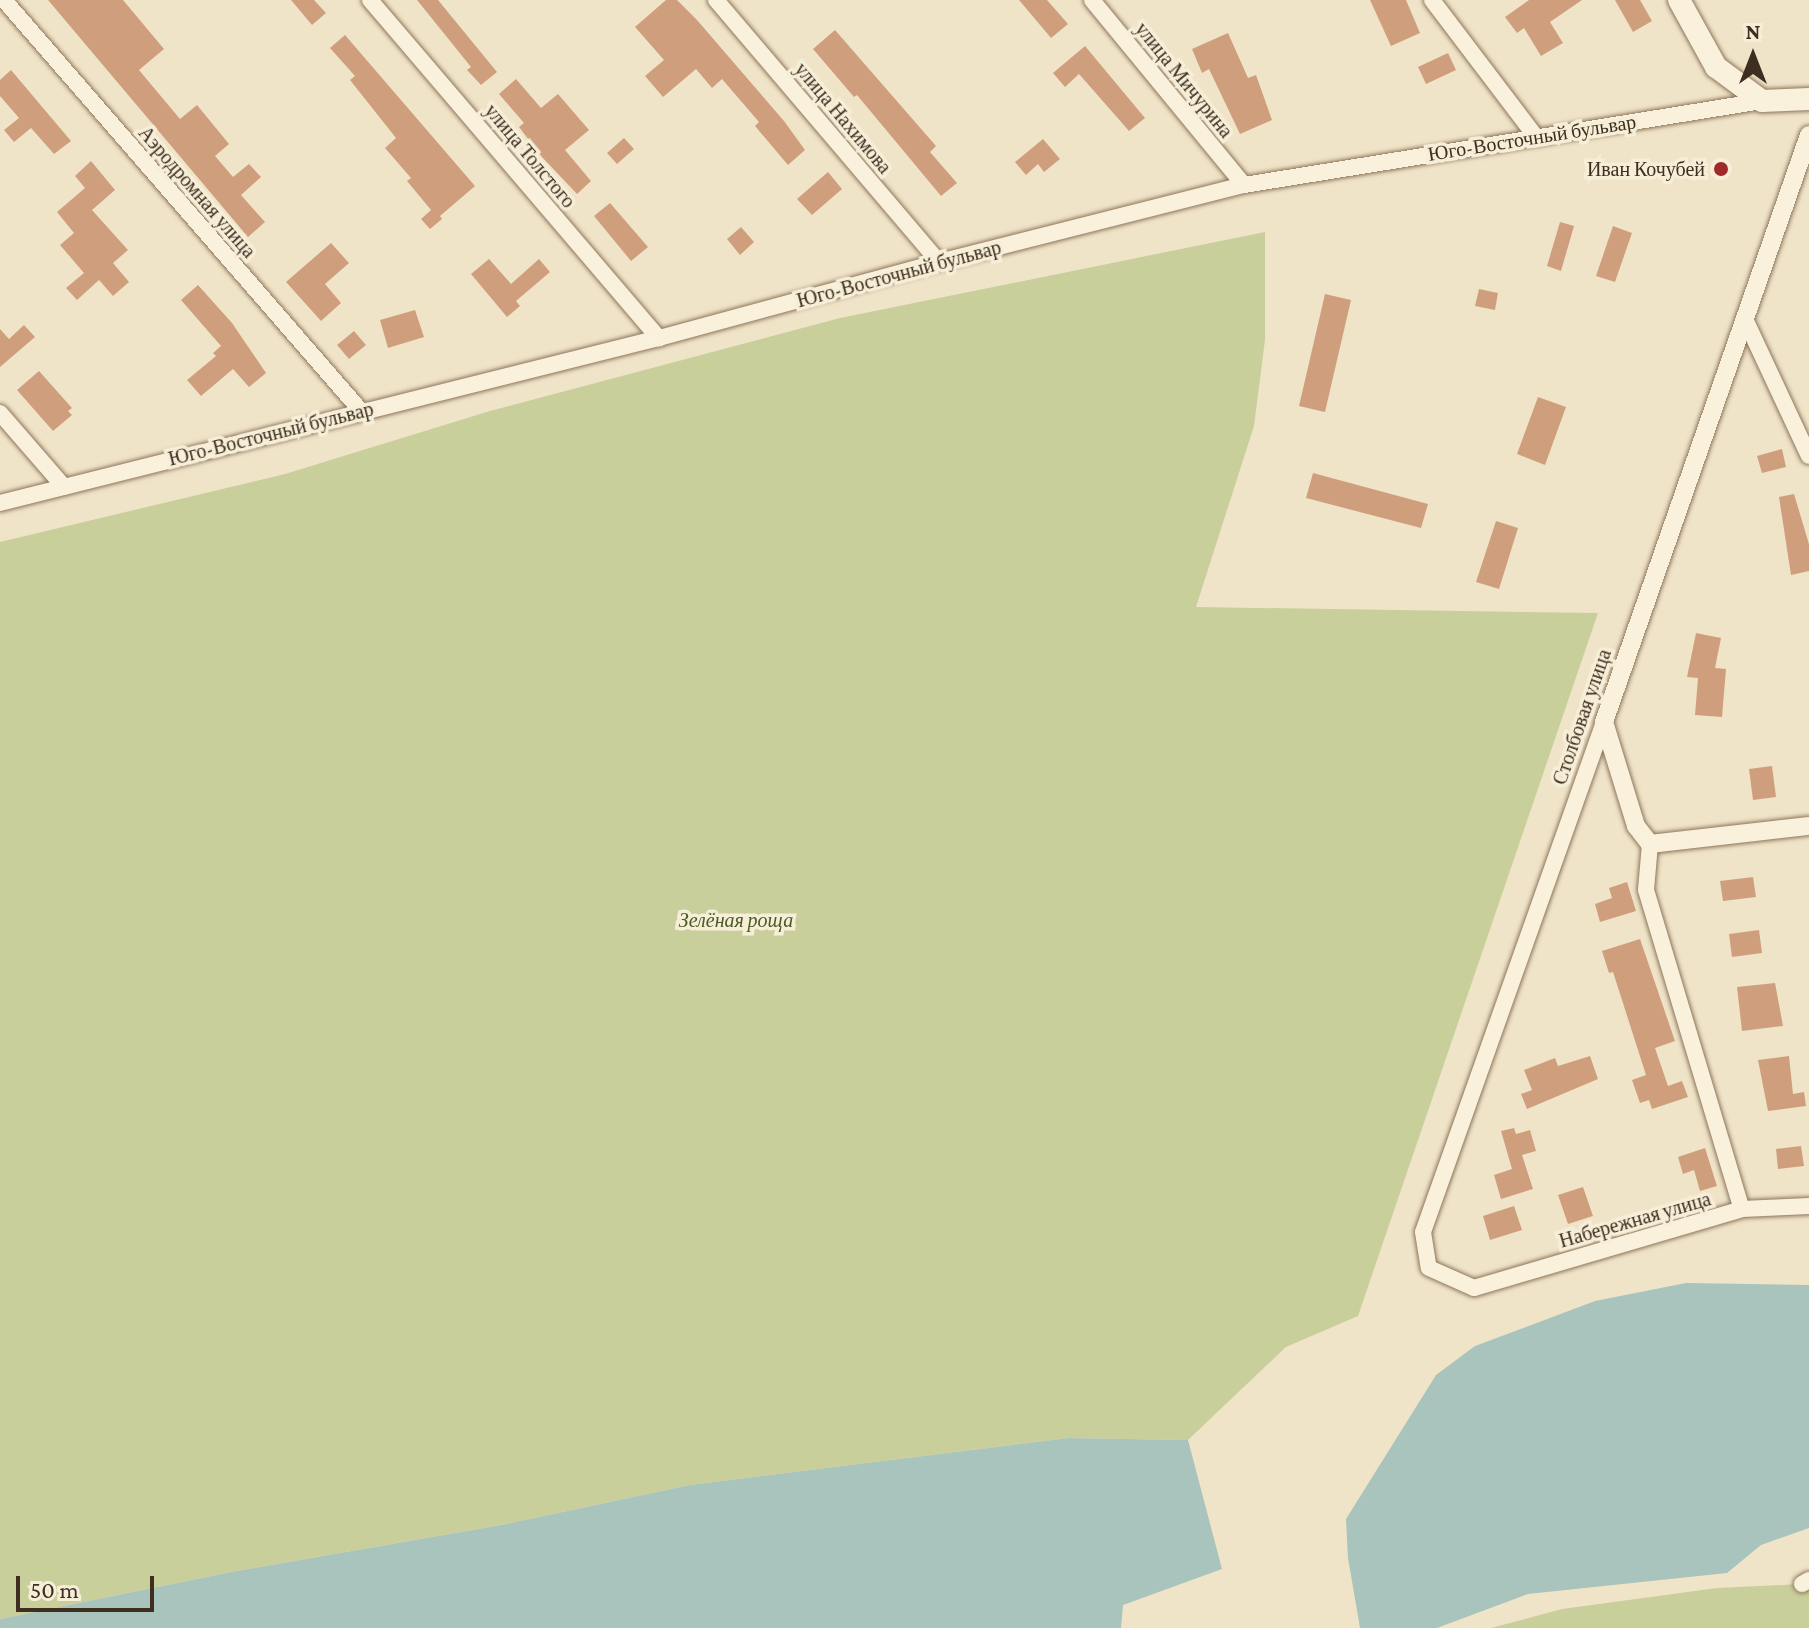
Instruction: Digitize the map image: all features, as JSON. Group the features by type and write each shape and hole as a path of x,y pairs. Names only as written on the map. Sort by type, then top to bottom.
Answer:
{"main road":[{"path":"1679,0 1716,67 1762,101"},
{"name":"Юго-Восточный бульвар","path":"1762,101 1809,99"}],"street":[{"name":"Аэродромная улица","path":"4,0 361,411"},
{"name":"улица Толстого","path":"370,0 659,338"},
{"name":"улица Нахимова","path":"716,0 939,262"},
{"name":"улица Мичурина","path":"1092,0 1244,185"},
{"path":"1432,0 1536,137"},
{"name":"Юго-Восточный бульвар","path":"0,503 659,338 939,262 1244,185 1762,101"},
{"name":"Столбовая улица","path":"1474,1288 1429,1268 1423,1232 1809,135"},
{"path":"1745,319 1809,456"},
{"path":"0,413 64,487"},
{"path":"1604,722 1636,826 1650,844 1646,890 1742,1209"},
{"path":"1650,844 1809,826"},
{"name":"Набережная улица","path":"1474,1288 1742,1209 1809,1206"}],"green space":[{"name":"Зелёная роща","path":"1265,232 1265,340 1254,426 1196,607 1598,613 1358,1316 1286,1347 1188,1440 1068,1438 690,1485 501,1525 231,1572 0,1619 0,542 285,474 490,411 840,318"},
{"path":"1809,1580 1809,1628 1491,1628 1562,1609 1717,1588 1802,1584"}],"water":[{"path":"1686,1283 1809,1285 1809,1528 1761,1545 1727,1573 1528,1594 1437,1628 1360,1628 1348,1558 1346,1519 1436,1375 1475,1346 1595,1301"},
{"path":"1068,1438 1188,1440 1222,1569 1123,1605 1121,1628 0,1628 0,1619 231,1572 501,1525 690,1485"}],"building":[{"path":"48,0 123,0 164,49 139,70 180,119 197,105 229,144 215,156 233,177 249,164 261,177 241,195 265,222 248,237"},
{"path":"291,0 314,0 326,13 312,25"},
{"path":"417,0 438,0 497,72 481,85 467,70 471,67"},
{"path":"666,0 677,0 697,20 784,121 805,150 788,165 755,126 759,122 722,79 712,88 696,69 663,97 645,76 664,60 635,27"},
{"path":"1019,0 1047,0 1068,24 1051,38"},
{"path":"1370,0 1406,0 1420,33 1391,46"},
{"path":"1529,0 1582,0 1550,22 1563,43 1541,56 1524,28 1517,33 1505,17"},
{"path":"1615,0 1640,0 1652,21 1633,32"},
{"path":"835,30 936,146 930,152 957,183 941,196 857,95 854,97 813,49"},
{"path":"1228,33 1248,78 1256,75 1272,120 1240,134 1209,69 1202,73 1192,49"},
{"path":"345,35 475,186 440,216 442,219 430,229 421,219 431,210 407,181 411,178 385,148 396,138 350,80 355,76 330,48"},
{"path":"1085,46 1145,118 1129,131 1079,74 1065,87 1053,73"},
{"path":"1448,53 1456,70 1426,84 1418,67"},
{"path":"11,70 71,141 54,154 31,128 14,142 4,130 19,118 0,96 0,80"},
{"path":"516,79 541,108 558,94 589,130 565,150 591,181 577,194 542,157 519,127 524,123 499,94"},
{"path":"624,138 634,149 617,164 607,153"},
{"path":"1043,139 1060,159 1044,172 1038,164 1026,175 1015,162"},
{"path":"91,161 115,190 92,210 128,250 113,263 129,282 113,296 99,280 77,300 66,288 84,273 60,245 74,233 57,212 85,188 75,176"},
{"path":"828,172 842,189 812,215 797,199"},
{"path":"610,203 648,247 631,261 594,216"},
{"path":"1560,222 1574,226 1561,271 1547,266"},
{"path":"1613,226 1632,233 1615,282 1596,276"},
{"path":"741,227 754,242 740,255 727,239"},
{"path":"331,243 349,263 325,284 341,303 321,321 286,282"},
{"path":"489,259 511,284 539,259 550,272 516,301 520,306 507,317 471,274"},
{"path":"198,285 232,323 266,373 249,387 233,369 201,396 187,380 216,356 213,353 221,346 181,300"},
{"path":"1479,289 1498,293 1495,310 1475,306"},
{"path":"1325,294 1351,300 1325,412 1299,406"},
{"path":"415,310 424,337 388,348 380,320"},
{"path":"24,325 35,337 0,367 0,329 9,339"},
{"path":"354,331 366,345 349,359 337,345"},
{"path":"39,371 72,408 68,411 72,415 53,431 17,390"},
{"path":"1538,397 1566,407 1545,465 1517,454"},
{"path":"1782,449 1786,467 1762,473 1757,456"},
{"path":"1313,473 1428,504 1421,528 1306,498"},
{"path":"1794,494 1809,544 1809,571 1791,575 1779,497"},
{"path":"1496,521 1518,528 1499,589 1476,582"},
{"path":"1696,633 1721,638 1715,668 1726,669 1722,717 1695,715 1698,678 1687,677"},
{"path":"1772,766 1776,797 1753,800 1749,769"},
{"path":"1753,877 1756,897 1723,901 1720,881"},
{"path":"1627,882 1636,911 1600,922 1595,904 1612,898 1609,888"},
{"path":"1759,930 1762,953 1732,957 1729,934"},
{"path":"1640,939 1675,1041 1655,1048 1668,1086 1682,1081 1688,1097 1652,1109 1649,1100 1640,1103 1632,1080 1646,1075 1613,972 1609,973 1602,951"},
{"path":"1775,983 1783,1026 1742,1031 1737,987"},
{"path":"1590,1056 1598,1079 1527,1109 1521,1094 1532,1090 1524,1070 1555,1058 1558,1066"},
{"path":"1789,1056 1793,1094 1804,1092 1806,1106 1768,1111 1758,1060"},
{"path":"1514,1128 1516,1134 1530,1130 1536,1151 1522,1155 1533,1189 1501,1199 1494,1175 1512,1169 1501,1131"},
{"path":"1801,1146 1804,1166 1778,1169 1776,1149"},
{"path":"1705,1148 1717,1186 1700,1191 1694,1170 1683,1174 1678,1157"},
{"path":"1583,1187 1593,1216 1568,1224 1558,1195"},
{"path":"1514,1206 1522,1230 1490,1240 1483,1216"}],"place":[{"name":"Иван Кочубей","path":"1721,169"}]}
